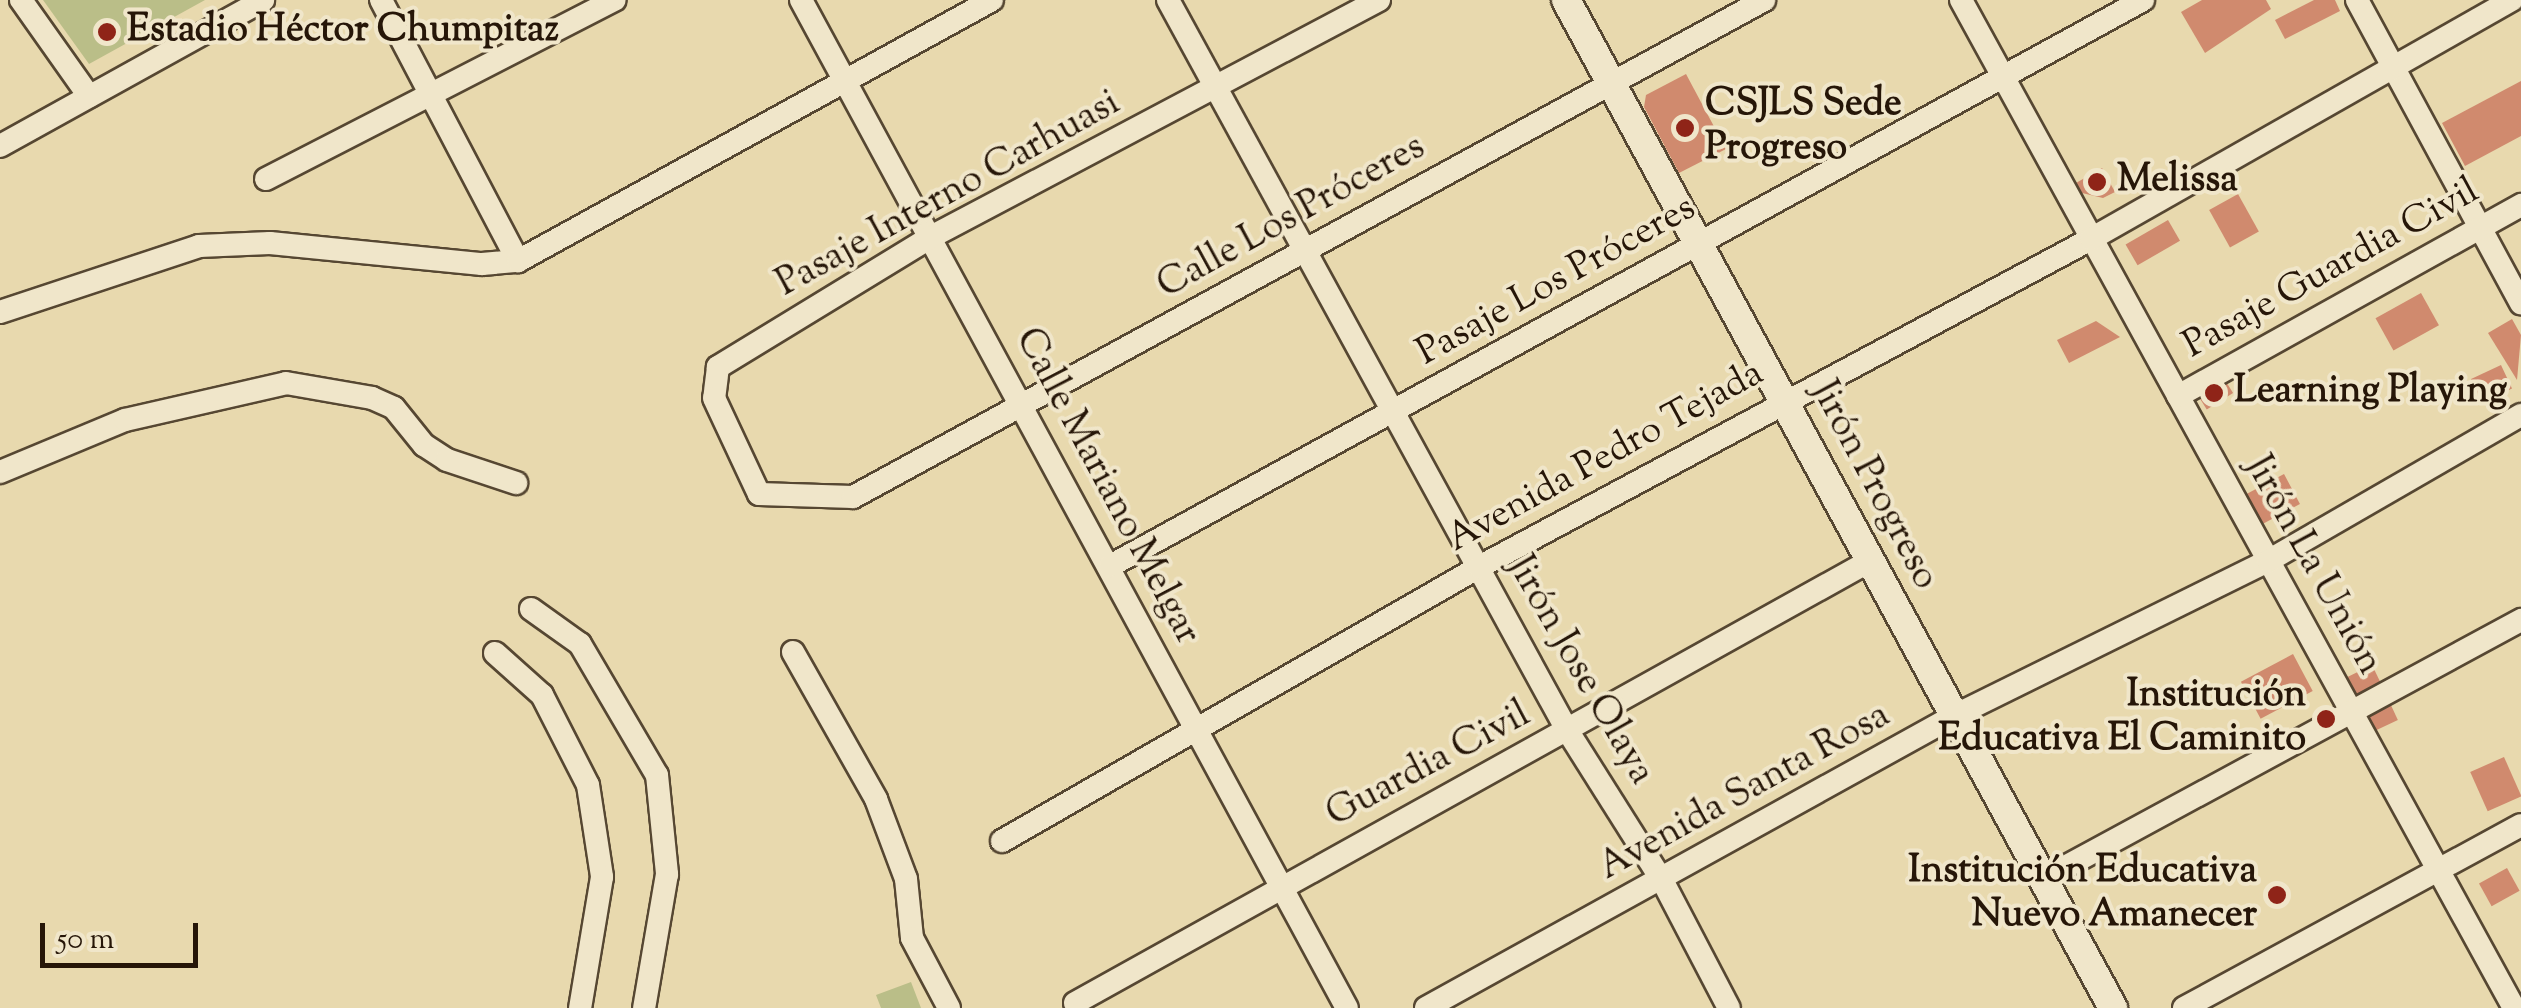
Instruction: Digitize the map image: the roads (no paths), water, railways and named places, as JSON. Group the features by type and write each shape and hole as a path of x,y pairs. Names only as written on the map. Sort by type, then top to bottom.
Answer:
{"street":[{"path":"21,0 89,96"},
{"path":"0,146 263,0"},
{"path":"381,0 518,262"},
{"path":"266,179 615,0"},
{"name":"Calle Mariano Melgar","path":"801,0 1347,1008"},
{"path":"0,312 199,246 270,243 482,264 518,262 992,0"},
{"name":"Jirón Jose Olaya","path":"1168,0 1567,730 1662,880 1729,1008"},
{"name":"Pasaje Interno Carhuasi","path":"853,497 759,494 714,398 718,367 931,238 1378,0"},
{"name":"Jirón Progreso","path":"1566,0 2113,1008"},
{"name":"Calle Los Próceres","path":"853,497 1021,402 1307,254 1610,79 1764,0"},
{"name":"Jirón La Unión","path":"1961,0 2514,1008"},
{"name":"Pasaje Los Próceres","path":"1110,566 2143,0"},
{"path":"2357,0 2521,303"},
{"name":"Avenida Pedro Tejada","path":"1002,841 1479,567 1784,398 2091,239 2512,0"},
{"name":"Pasaje Guardia Civil","path":"2178,396 2521,204"},
{"path":"0,472 125,420 286,383 372,398 394,408 424,445 448,460 516,483"},
{"name":"Avenida Santa Rosa","path":"1426,1008 1954,716 2268,561 2521,415"},
{"name":"Guardia Civil","path":"1075,1003 1868,562"},
{"path":"531,609 580,644 657,775 667,874 644,1008"},
{"path":"2043,879 2521,620"},
{"path":"792,652 876,799 906,879 912,938 949,1008"},
{"path":"495,653 542,695 588,785 602,877 580,1008"},
{"path":"2184,1008 2521,824"}],"place":[{"name":"Estadio Héctor Chumpitaz","path":"107,32"},
{"name":"CSJLS Sede Progreso","path":"1685,128"},
{"name":"Melissa","path":"2097,182"},
{"name":"Learning Playing","path":"2214,393"},
{"name":"Institución Educativa El Caminito","path":"2326,719"},
{"name":"Institución Educativa Nuevo Amanecer","path":"2277,895"}]}
